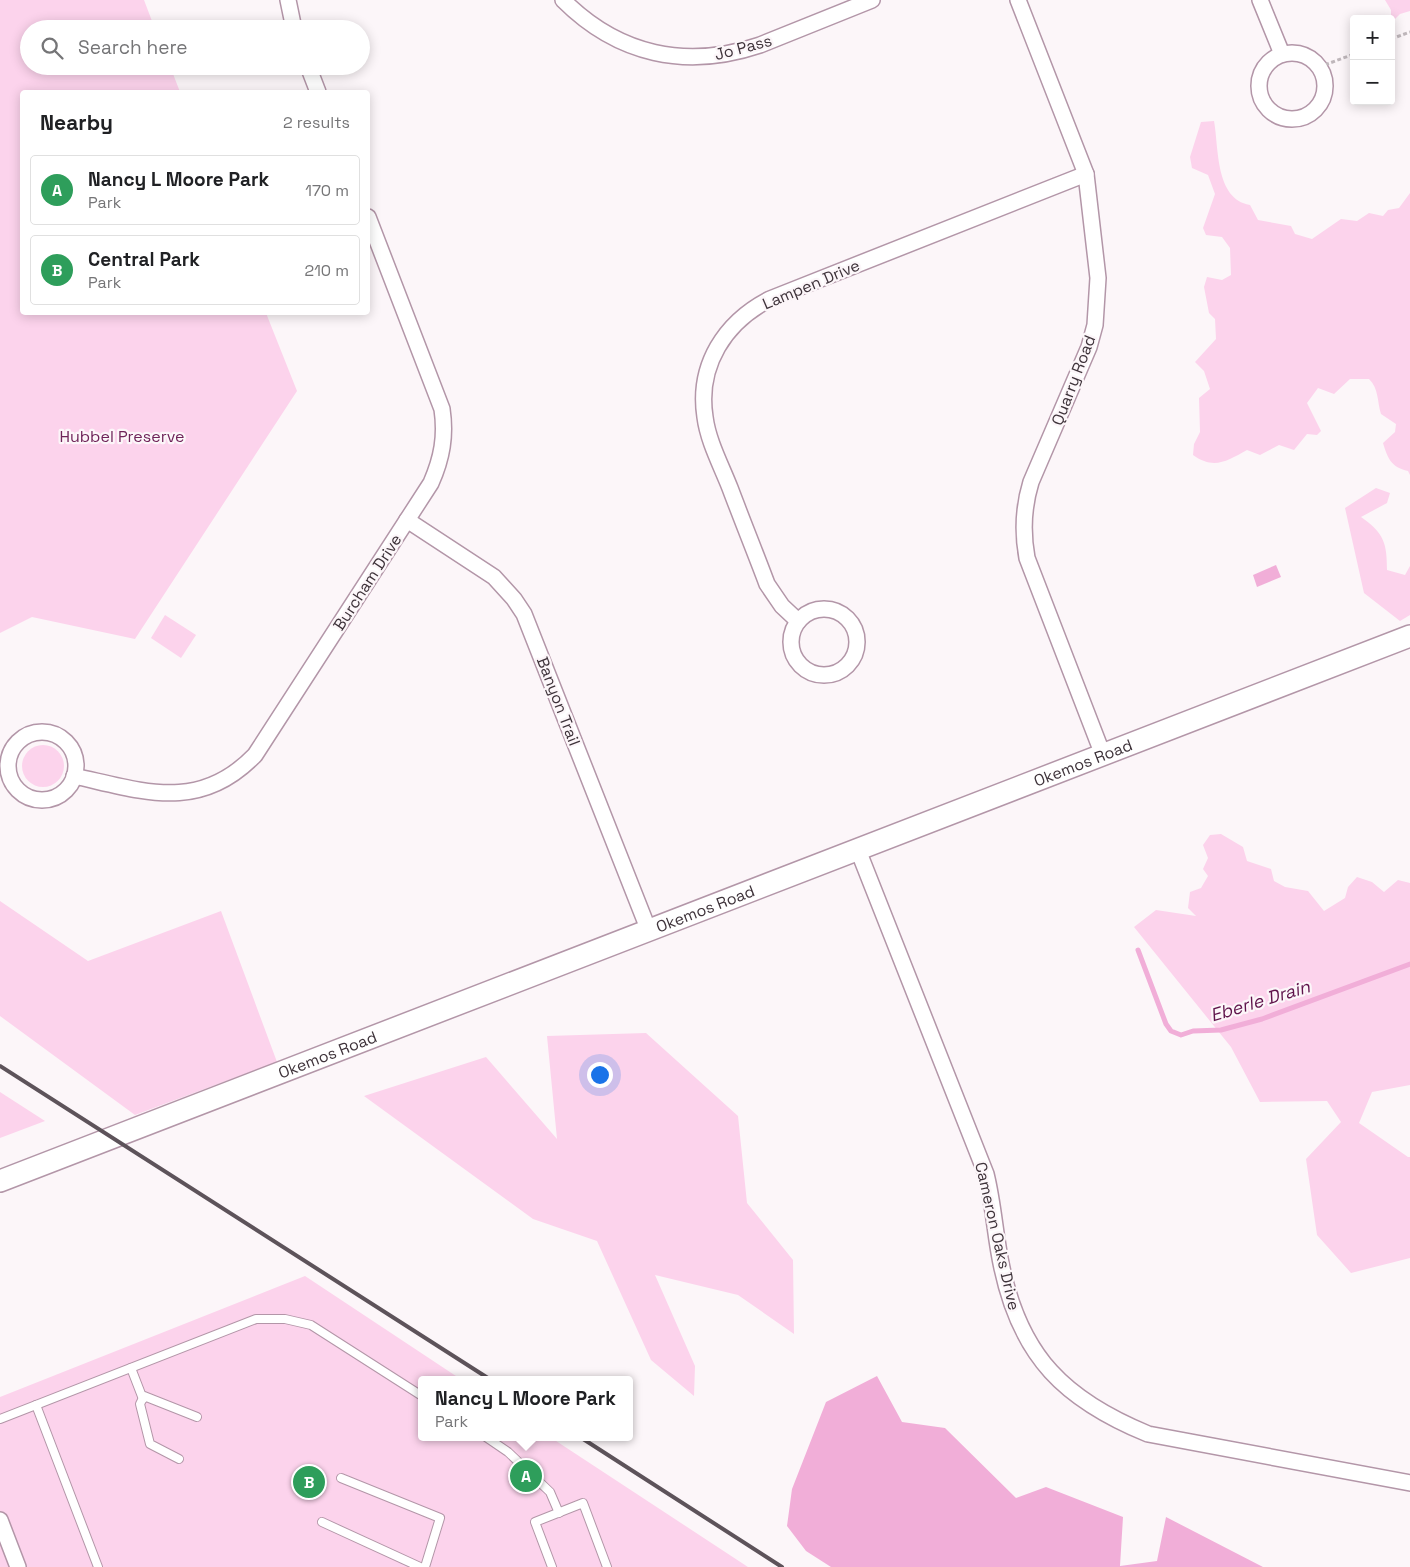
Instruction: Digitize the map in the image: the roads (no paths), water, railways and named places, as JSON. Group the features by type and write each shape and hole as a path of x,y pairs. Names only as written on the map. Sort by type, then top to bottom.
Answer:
{"street":[{"path":"288,0 292,20"},
{"name":"Jo Pass","path":"563,0 592,25 628,45 646,51 684,57 723,55 742,51 872,0"},
{"name":"Quarry Road","path":"1018,0 1086,174 1098,278 1095,325 1082,369 1031,482 1026,498 1023,530 1028,558 1103,754"},
{"path":"1260,0 1282,54"},
{"path":"1282,54 1300,54 1308,57 1319,67 1326,86 1321,103 1309,115 1301,119 1284,119 1268,110 1263,103 1258,86 1263,70 1268,63 1282,54"},
{"path":"311,75 317,90"},
{"name":"Lampen Drive","path":"798,621 782,606 767,584 709,433 705,418 704,386 707,371 719,344 731,327 746,313 770,299 1086,174"},
{"name":"Burcham Drive","path":"74,776 159,794 174,794 205,789 239,771 255,755 407,520 437,469 442,454 444,424 438,396 370,222"},
{"name":"Banyon Trail","path":"407,520 494,577 514,599 524,614 649,931"},
{"path":"820,609 829,610 844,617 854,631 856,639 854,656 849,663 843,669 827,675 818,675 803,668 797,662 791,646 791,637 798,621 812,611 820,609"},
{"name":"Okemos Road","path":"0,1182 1410,636"},
{"path":"34,733 51,733 66,742 72,750 75,758 74,776 65,791 58,796 41,801 32,799 24,796 12,782 8,774 9,756 18,741 25,736 34,733"},
{"name":"Cameron Oaks Drive","path":"858,850 986,1174 994,1206 1001,1266 1019,1324 1035,1352 1056,1379 1087,1404 1119,1422 1148,1434 1193,1444 1410,1483"},
{"path":"0,1520 18,1567"}],"lane":[{"path":"0,1419 256,1319 285,1319 311,1325 418,1393"},
{"path":"131,1368 143,1400"},
{"path":"179,1459 150,1444 140,1404 144,1396 197,1417"},
{"path":"36,1405 98,1567"},
{"path":"492,1441 508,1452 550,1492 559,1512"},
{"path":"341,1478 440,1518 425,1567"},
{"path":"552,1567 534,1522 583,1503 607,1567"},
{"path":"322,1522 420,1567"}],"waterway":[{"name":"Eberle Drain","path":"1138,950 1166,1024 1171,1031 1181,1035 1193,1031 1221,1030 1262,1019 1410,964"}],"railway":[{"path":"0,1066 485,1376"},
{"path":"586,1441 782,1567"}],"place":[{"name":"Nancy L Moore Park","path":"526,1476"},
{"name":"Central Park","path":"309,1482"}],"park label":[{"name":"Hubbel Preserve","path":"122,436"}]}
